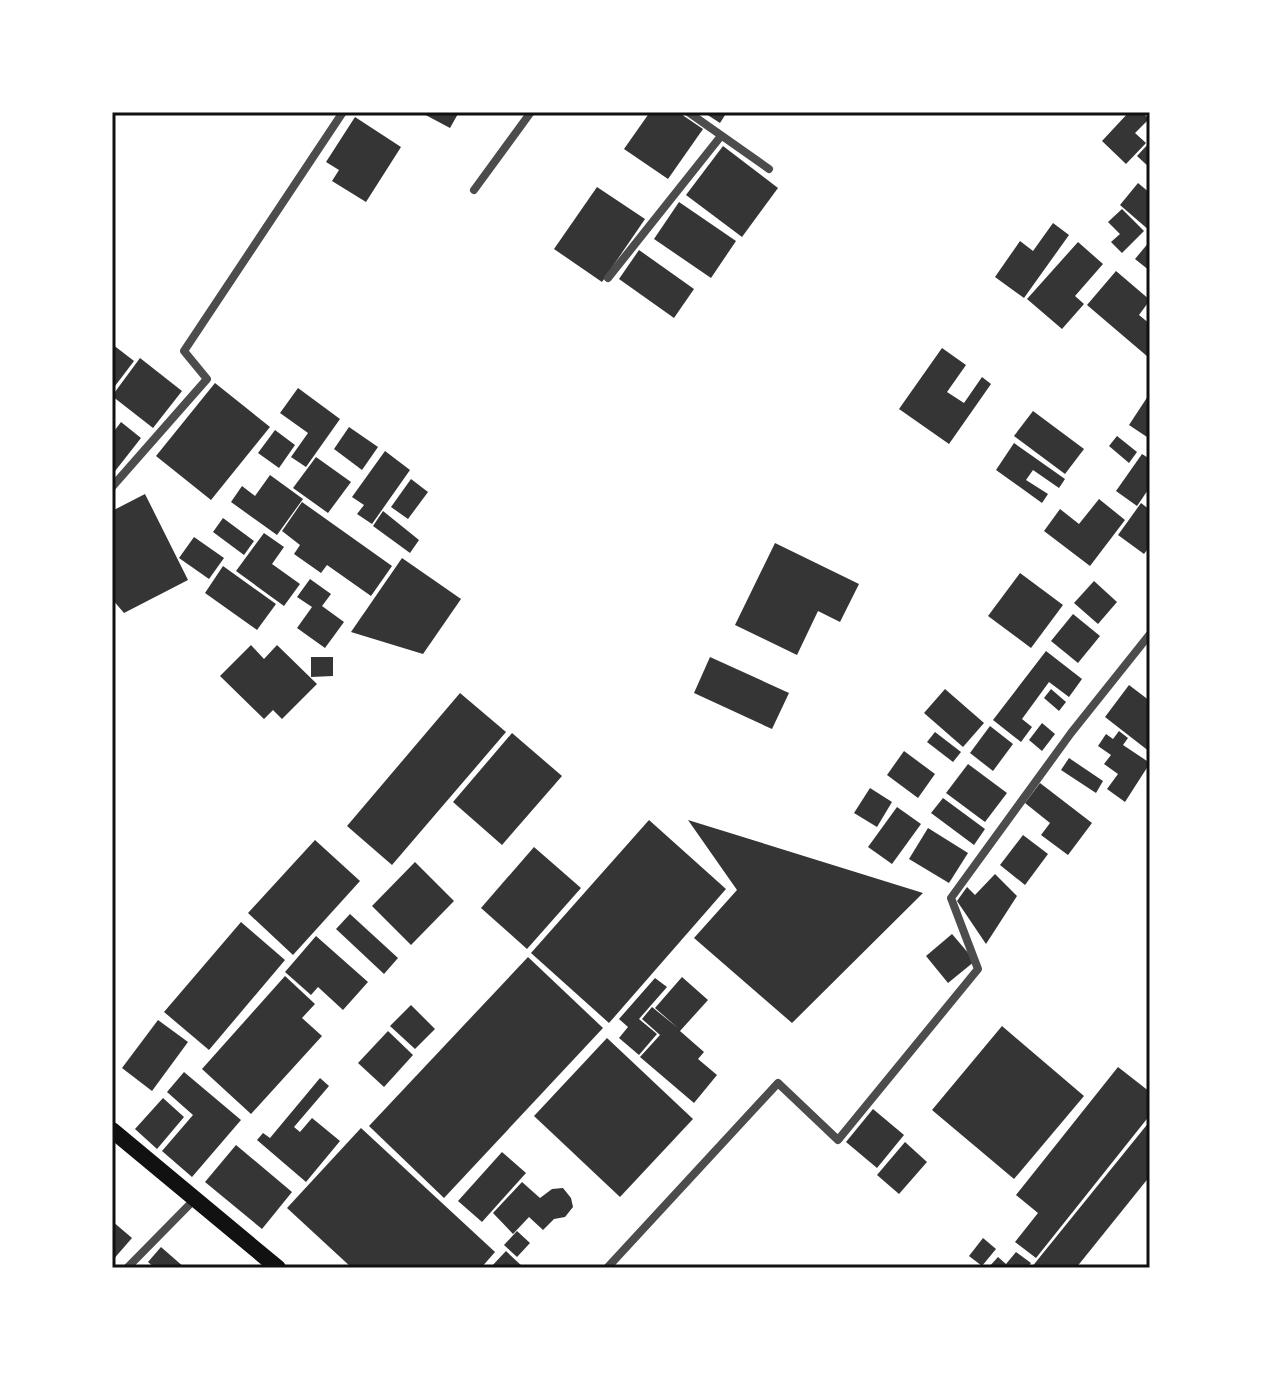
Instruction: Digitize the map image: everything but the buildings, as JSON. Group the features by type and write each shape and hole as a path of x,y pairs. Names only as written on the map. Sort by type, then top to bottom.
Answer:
{"main road":[{"path":"112,1130 278,1268"}],"street":[{"path":"112,487 207,379 184,351 343,112"},
{"path":"474,190 531,112"},
{"path":"688,112 769,169"},
{"path":"608,278 721,136"},
{"path":"607,1268 778,1083 838,1140 978,969 951,898 1071,733 1150,634"},
{"path":"127,1268 194,1200"}]}
